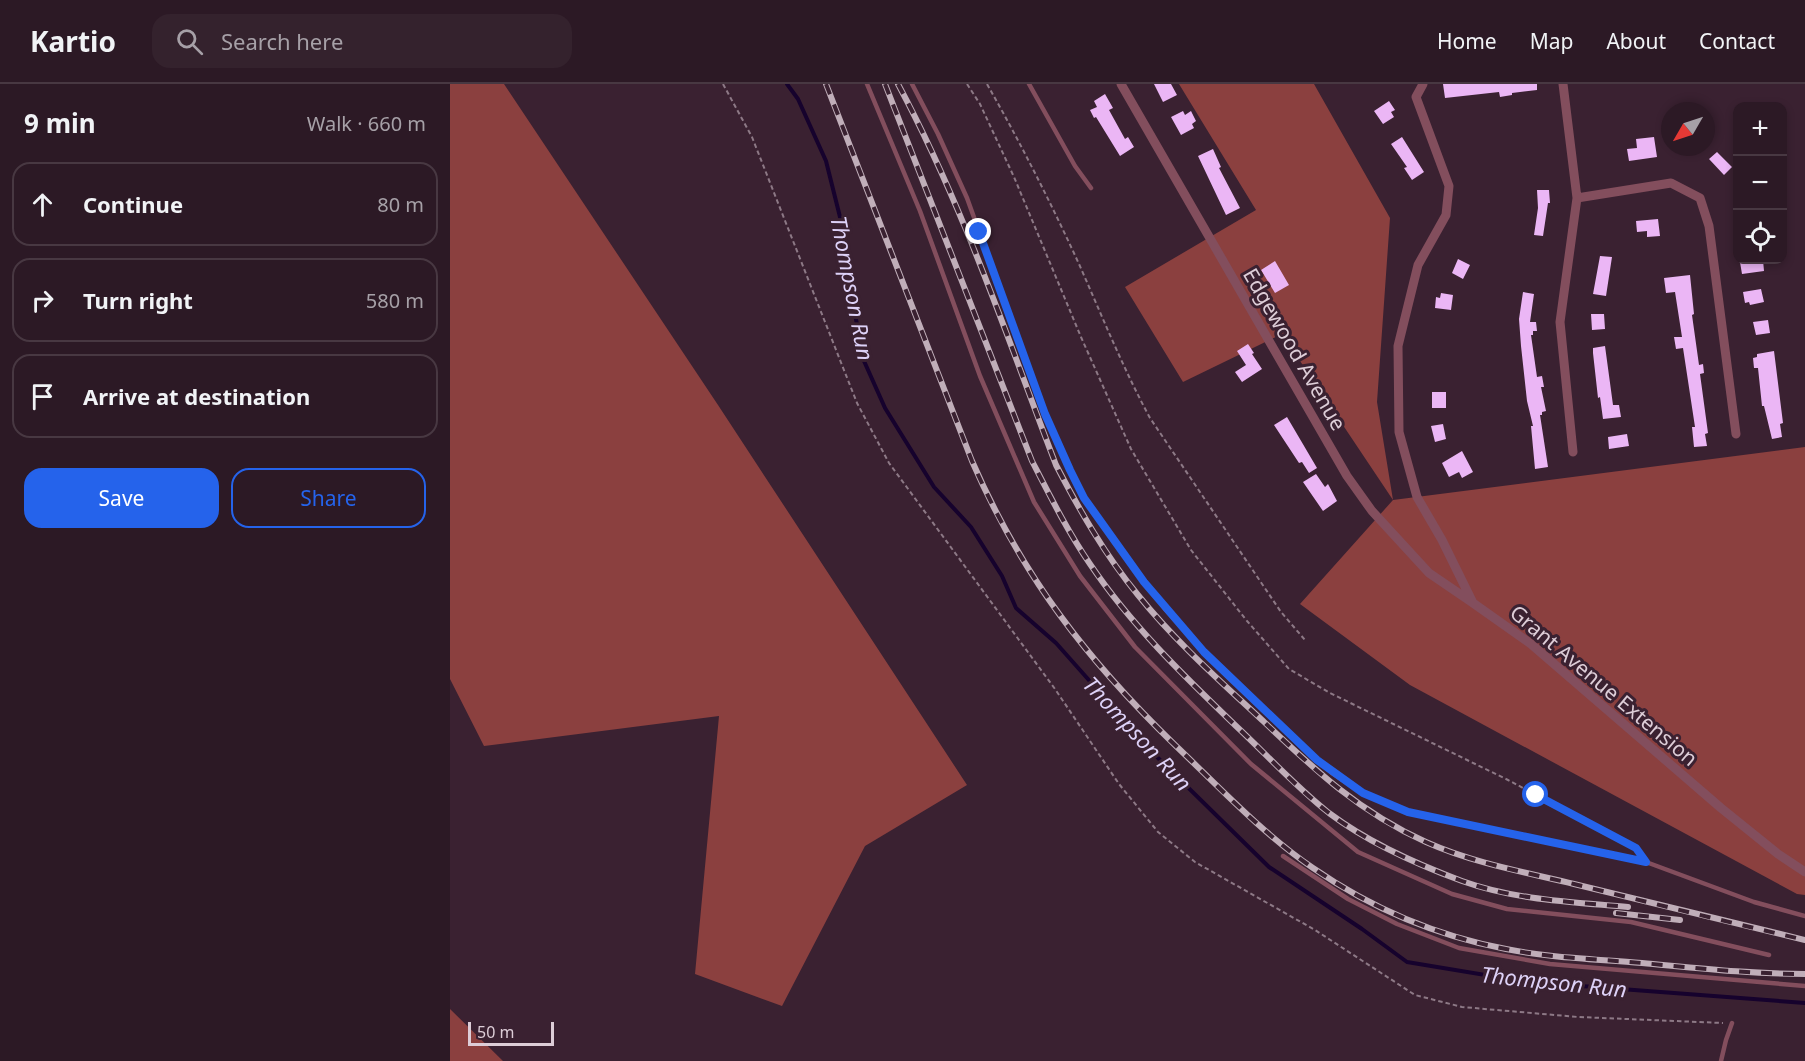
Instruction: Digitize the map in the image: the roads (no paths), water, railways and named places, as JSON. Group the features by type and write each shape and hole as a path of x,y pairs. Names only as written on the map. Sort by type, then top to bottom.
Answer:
{"street":[{"name":"Edgewood Avenue","path":"1121,84 1347,476 1372,511 1429,573 1473,603"},
{"name":"Grant Avenue Extension","path":"1412,84 1449,186 1446,215 1418,265 1398,346 1399,432 1417,497 1442,540 1473,603 1531,644 1721,808 1778,854 1805,872"},
{"path":"1416,96 1423,84"},
{"path":"1563,84 1577,198 1560,322 1573,452"},
{"path":"1577,198 1671,183 1700,198 1709,226 1736,434"}],"lane":[{"path":"867,84 920,211 980,376 1034,502 1080,576 1135,647 1251,764 1358,852 1452,894 1508,909 1631,922 1769,955"},
{"path":"912,84 967,198 1031,377 1084,498 1144,582 1204,652 1325,766 1349,785 1375,799 1408,812 1646,862 1754,902 1805,916"},
{"path":"1029,84 1075,166 1091,188"},
{"path":"1283,856 1348,899 1397,924 1459,948 1550,964 1805,986"},
{"path":"1721,1061 1732,1023"}],"waterway":[{"name":"Thompson Run","path":"787,84 798,99 826,161 842,225 850,288 864,361 885,408 934,487 971,527 1002,576 1016,608 1056,643 1158,758 1269,867 1407,962 1528,982 1805,1003"}],"railway":[{"path":"826,84 972,461 1012,542 1059,614 1114,681 1144,714 1259,826 1313,868 1358,896 1405,919 1480,943 1557,956 1744,972 1805,974"},
{"path":"885,84 1032,461 1082,552 1123,608 1159,649 1305,793 1344,824 1393,852 1462,881 1503,892 1544,899 1628,907"},
{"path":"898,84 964,224 1056,465 1065,482 1094,532 1126,580 1152,612 1214,675 1339,788 1380,817 1426,842 1462,856 1499,866 1805,940"},
{"path":"1616,913 1680,920"}]}
